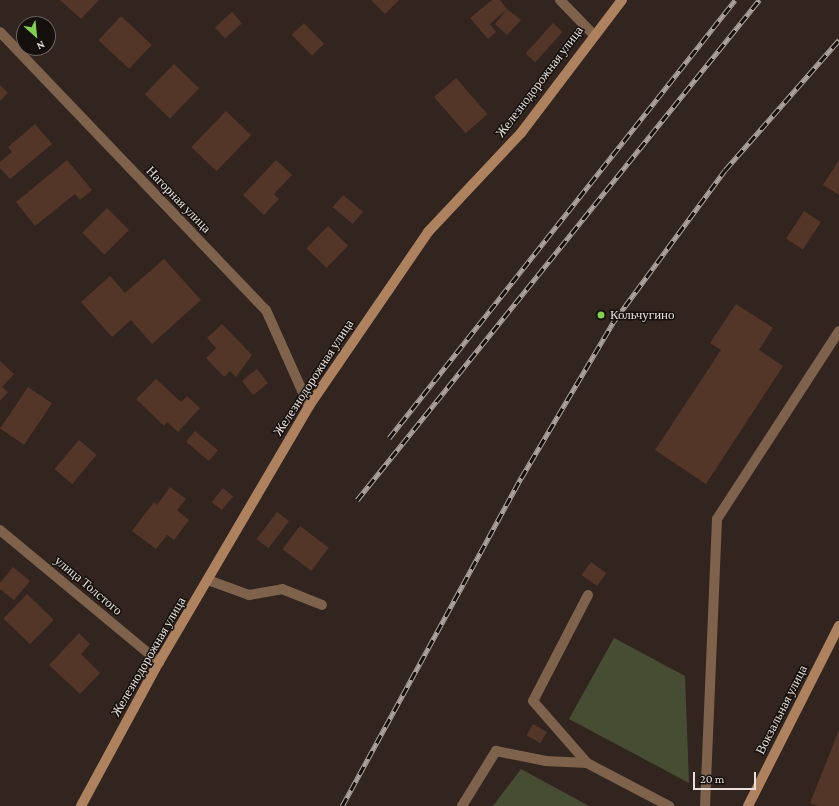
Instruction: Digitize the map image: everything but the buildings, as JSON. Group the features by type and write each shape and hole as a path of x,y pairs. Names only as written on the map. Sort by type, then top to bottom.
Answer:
{"street":[{"path":"560,0 593,34"},
{"name":"Железнодорожная улица","path":"81,806 159,662 308,406 428,232 521,133 593,34 622,0"},
{"name":"Нагорная улица","path":"0,32 266,310 308,406"},
{"path":"705,806 717,519 839,331"},
{"name":"улица Толстого","path":"0,530 159,662"},
{"path":"208,580 249,595 282,588 322,605"},
{"path":"588,595 533,701 587,763 668,806"},
{"name":"Вокзальная улица","path":"748,806 839,626"},
{"path":"462,806 496,751 546,761 587,763"}],"green space":[{"path":"614,638 685,676 689,783 569,719"},
{"path":"521,769 589,806 493,806"}],"railway":[{"path":"389,438 735,0"},
{"path":"357,500 759,0"},
{"path":"342,806 521,478 614,321 725,170 839,40"}],"place":[{"name":"Кольчугино","path":"601,315"}]}
